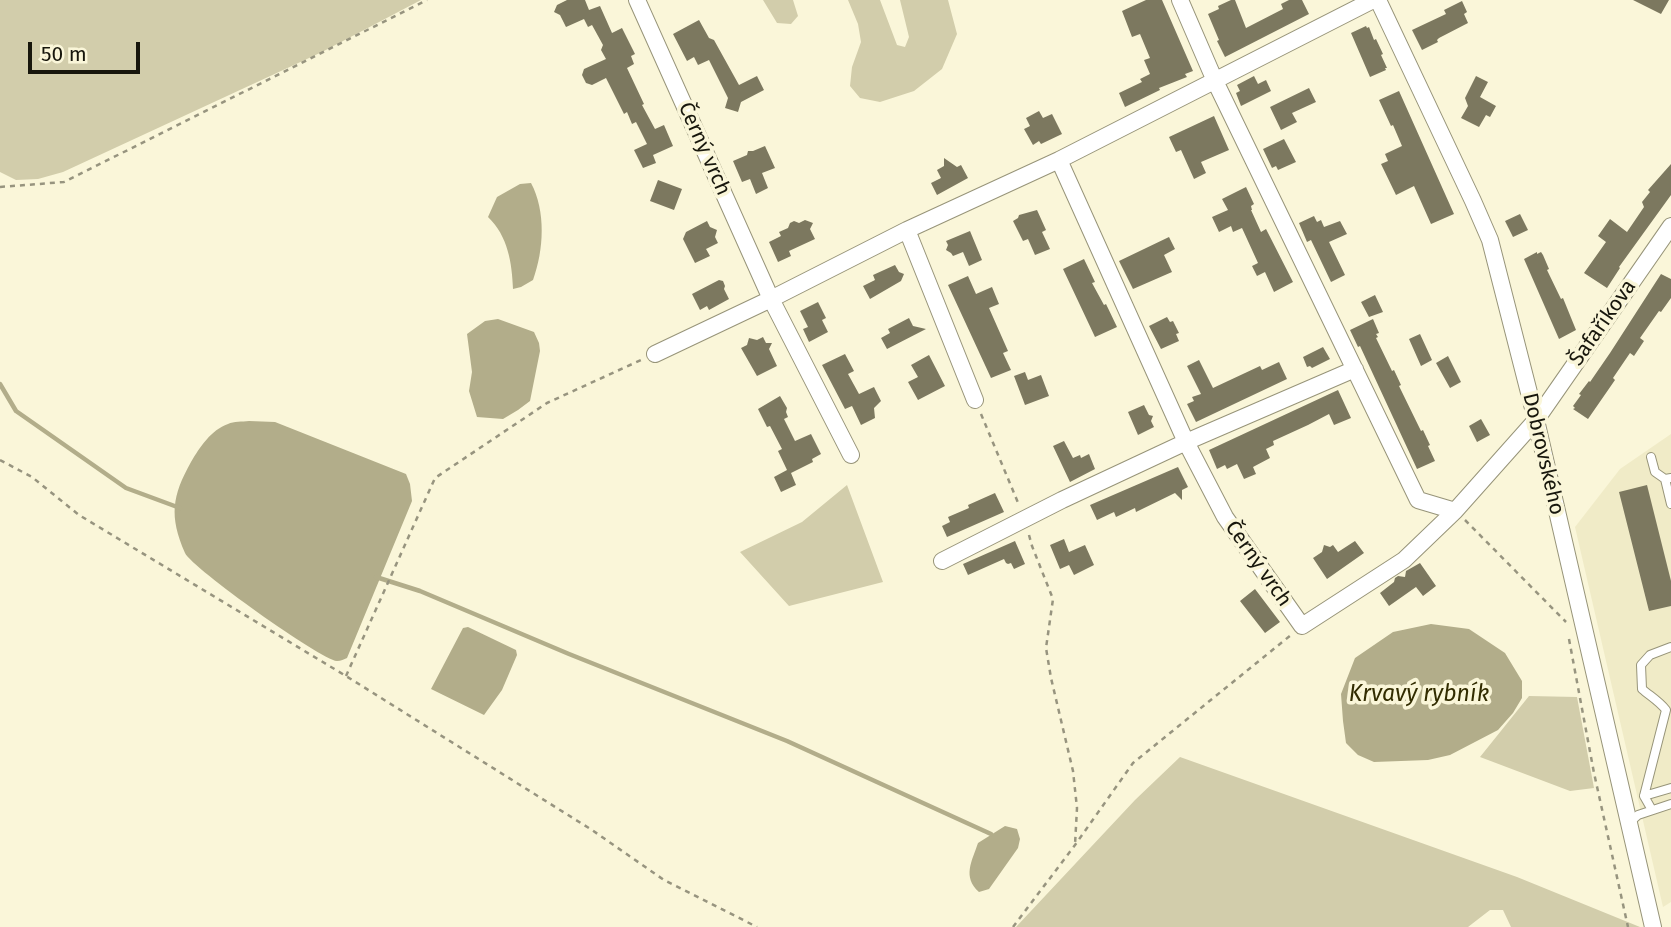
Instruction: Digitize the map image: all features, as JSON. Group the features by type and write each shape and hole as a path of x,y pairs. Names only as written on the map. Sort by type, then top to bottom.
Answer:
{"street":[{"name":"Černý vrch","path":"638,0 771,299 851,455"},
{"path":"1180,0 1214,81 1418,500 1455,511"},
{"path":"655,354 907,230 1059,160 1376,0"},
{"name":"Dobrovského","path":"1376,0 1490,240 1536,420 1653,927"},
{"name":"Černý vrch","path":"1059,160 1186,442 1224,517 1302,626 1404,559 1455,511 1536,420"},
{"name":"Šafaříkova","path":"1536,420 1671,226"},
{"path":"907,230 975,400"},
{"path":"942,561 1186,442 1355,369"}],"lane":[{"path":"1651,457 1655,472 1668,479 1671,504"},
{"path":"1652,810 1644,796 1666,710 1642,689 1641,665 1650,655 1671,647"},
{"path":"1644,796 1671,788"},
{"path":"1629,823 1639,814 1671,804"}],"path":[{"path":"0,187 64,182 427,0"},
{"path":"346,676 435,478 547,403 655,354"},
{"path":"975,400 1025,519 1031,546 1053,598 1046,648 1073,771 1077,808 1075,845"},
{"path":"0,460 32,477 79,515 346,676 592,830 664,880 757,927"},
{"path":"1455,511 1566,622"},
{"path":"1013,927 1133,763 1302,626"},
{"path":"1569,636 1594,773 1629,927"}],"shaded area":[{"path":"0,0 421,0 322,52 63,172 38,179 16,180 0,172"},
{"path":"763,0 793,0 798,16 791,24 777,23"},
{"path":"848,0 880,0 897,45 905,47 909,37 900,0 948,0 957,34 942,69 914,91 880,102 860,98 850,86 852,67 861,42 858,24"},
{"path":"1671,434 1671,902 1663,907 1575,527 1620,469"},
{"path":"847,485 883,582 789,606 740,552 802,522"},
{"path":"1529,696 1577,697 1594,788 1570,791 1480,757"},
{"path":"1180,757 1517,877 1640,927 1511,927 1503,910 1490,910 1468,927 1016,927 1135,800"}],"water":[{"path":"531,183 539,206 542,231 537,268 533,280 513,289 508,250 495,224 488,217 497,197 520,184"},
{"path":"498,319 534,332 539,343 540,351 530,401 503,419 477,417 469,391 472,372 467,334 485,321"},
{"path":"275,422 406,474 412,501 347,658 337,661 307,646 232,594 185,553 177,528 175,506 185,474 202,445 216,430 230,423"},
{"name":"Krvavý rybník","path":"1431,624 1469,629 1505,653 1522,681 1522,698 1498,730 1450,755 1428,760 1374,762 1358,755 1346,743 1341,694 1355,658 1393,632"},
{"path":"468,627 516,650 517,655 502,690 484,715 431,689 463,628"},
{"path":"1005,826 1017,829 1020,839 1018,848 989,889 979,892 970,875 971,862 978,843"}],"building":[{"path":"567,0 585,0 589,10 600,6 612,33 622,28 635,54 631,56 634,64 627,68 644,104 642,105 655,129 664,125 673,146 653,155 656,163 643,168 634,150 647,144 636,122 632,124 627,112 624,114 606,78 592,85 586,83 582,75 584,69 606,59 601,50 603,45 592,25 588,27 584,19 566,27 560,15 554,12 557,5"},
{"path":"1146,0 1162,0 1193,71 1185,74 1187,77 1159,88 1160,90 1125,107 1119,93 1142,82 1140,79 1150,74 1144,60 1150,58 1140,34 1132,37 1122,11"},
{"path":"1235,0 1246,28 1283,9 1281,4 1289,0 1302,0 1309,14 1225,57 1208,14"},
{"path":"1633,0 1669,0 1661,14"},
{"path":"1462,1 1468,23 1422,50 1412,30 1446,14 1444,10"},
{"path":"699,20 709,38 714,40 739,85 757,76 764,90 741,102 738,112 725,108 728,98 709,60 698,65 694,57 687,61 673,34"},
{"path":"1369,27 1374,40 1376,39 1387,68 1370,77 1351,33"},
{"path":"1254,76 1258,84 1266,80 1271,91 1241,106 1236,93 1240,91 1237,85"},
{"path":"1476,76 1488,82 1480,97 1496,106 1490,117 1486,115 1479,127 1461,118 1468,106 1465,98"},
{"path":"1309,88 1316,102 1292,113 1297,122 1281,130 1270,107"},
{"path":"1399,91 1454,214 1431,224 1414,186 1396,195 1381,164 1388,161 1385,154 1402,146 1379,100"},
{"path":"1039,111 1043,118 1052,114 1062,134 1033,145 1024,129 1030,126 1026,118"},
{"path":"1214,116 1229,150 1201,162 1206,173 1194,179 1181,150 1176,152 1169,137"},
{"path":"1284,139 1296,162 1278,170 1276,166 1272,168 1263,149"},
{"path":"765,146 775,168 762,173 768,188 756,194 750,179 742,182 733,161 747,155 748,151"},
{"path":"944,158 957,167 961,165 968,178 937,195 931,183 941,178 937,170 944,166"},
{"path":"1671,164 1671,195 1607,288 1584,273 1606,242 1598,236 1610,219 1627,232 1644,207 1642,202 1650,192 1648,190"},
{"path":"658,180 682,189 674,210 650,201"},
{"path":"1246,187 1254,204 1251,210 1261,232 1266,229 1293,282 1274,292 1265,272 1257,276 1252,266 1258,263 1242,228 1233,232 1231,226 1219,232 1212,217 1228,210 1222,199"},
{"path":"1037,210 1046,230 1042,232 1050,249 1035,255 1028,239 1023,241 1013,221 1019,215"},
{"path":"1520,214 1528,230 1513,237 1505,221"},
{"path":"1314,216 1317,222 1321,220 1324,227 1340,221 1347,234 1329,242 1345,275 1331,282 1311,240 1307,242 1299,223"},
{"path":"805,220 813,223 810,229 815,239 789,251 791,256 778,262 769,242 781,236 779,232 788,228 790,223"},
{"path":"707,221 710,227 717,230 715,237 718,243 706,249 710,256 695,263 683,239 686,232"},
{"path":"970,231 982,260 969,266 963,252 953,256 946,250 946,241"},
{"path":"1169,237 1175,249 1164,255 1172,272 1133,289 1119,261"},
{"path":"1537,252 1543,255 1549,269 1547,270 1561,299 1563,298 1576,330 1559,339 1524,259"},
{"path":"1084,259 1095,282 1092,283 1117,327 1095,337 1063,269"},
{"path":"895,265 899,272 904,274 901,281 870,299 863,286 875,280 873,275"},
{"path":"1661,274 1671,279 1671,298 1640,338 1644,341 1634,356 1630,353 1588,419 1573,409 1581,395 1579,394 1610,353"},
{"path":"968,276 976,294 992,287 999,304 989,308 1008,351 1003,353 1011,370 991,378 948,285"},
{"path":"719,280 723,281 729,299 709,310 707,306 700,310 692,294"},
{"path":"1375,295 1383,312 1369,317 1361,302"},
{"path":"818,302 826,318 822,320 828,332 809,342 803,329 808,327 800,311"},
{"path":"1167,317 1170,322 1173,321 1179,333 1176,334 1179,341 1161,349 1149,326"},
{"path":"909,318 913,326 926,329 887,349 881,338 890,333 888,329"},
{"path":"1373,319 1379,333 1376,338 1392,371 1394,370 1421,431 1423,430 1435,461 1417,469 1350,330"},
{"path":"1420,334 1432,360 1421,366 1409,339"},
{"path":"763,337 766,343 772,343 769,349 777,366 757,376 741,348 747,345 749,338 757,340"},
{"path":"1323,347 1330,359 1312,368 1307,367 1303,357"},
{"path":"845,354 854,371 848,374 859,394 874,387 881,401 874,408 875,418 861,425 852,406 845,409 822,365"},
{"path":"929,355 945,386 918,400 908,382 918,377 911,365"},
{"path":"1448,356 1461,382 1450,388 1436,363"},
{"path":"1199,360 1213,388 1260,366 1262,370 1279,362 1287,379 1196,422 1187,404 1194,401 1192,397 1201,394 1187,366"},
{"path":"1025,372 1028,380 1041,375 1049,396 1025,405 1014,376"},
{"path":"1338,390 1351,418 1334,425 1329,414 1273,441 1274,445 1266,449 1270,458 1253,467 1256,474 1244,479 1237,464 1227,469 1225,465 1217,469 1209,450"},
{"path":"780,396 787,408 788,417 784,419 795,441 811,434 821,454 812,459 813,462 791,473 796,485 781,492 774,477 787,470 778,451 782,449 758,409"},
{"path":"1144,405 1149,415 1153,416 1151,421 1154,427 1138,435 1128,412"},
{"path":"1481,419 1490,435 1477,442 1469,426"},
{"path":"1064,441 1073,458 1089,454 1095,469 1070,482 1053,446"},
{"path":"1178,467 1188,487 1182,490 1182,500 1175,493 1136,512 1135,508 1116,517 1114,512 1097,520 1090,505"},
{"path":"1647,485 1671,581 1671,606 1649,611 1619,492"},
{"path":"995,493 1004,512 947,537 942,526 950,522 948,517"},
{"path":"1064,539 1069,552 1085,545 1094,565 1074,575 1069,565 1060,569 1050,545"},
{"path":"1015,541 1025,564 1014,569 1011,563 1006,563 1004,559 968,575 963,564"},
{"path":"1355,541 1364,553 1327,579 1313,558 1322,552 1324,545 1333,545 1338,552"},
{"path":"1420,563 1436,586 1423,596 1416,587 1389,606 1380,593 1394,582 1395,578 1405,577 1406,571"},
{"path":"1255,589 1280,622 1265,633 1240,601"}],"waterway":[{"path":"0,384 16,411 126,488 180,508"},
{"path":"376,577 420,591 787,741 991,834"}]}
